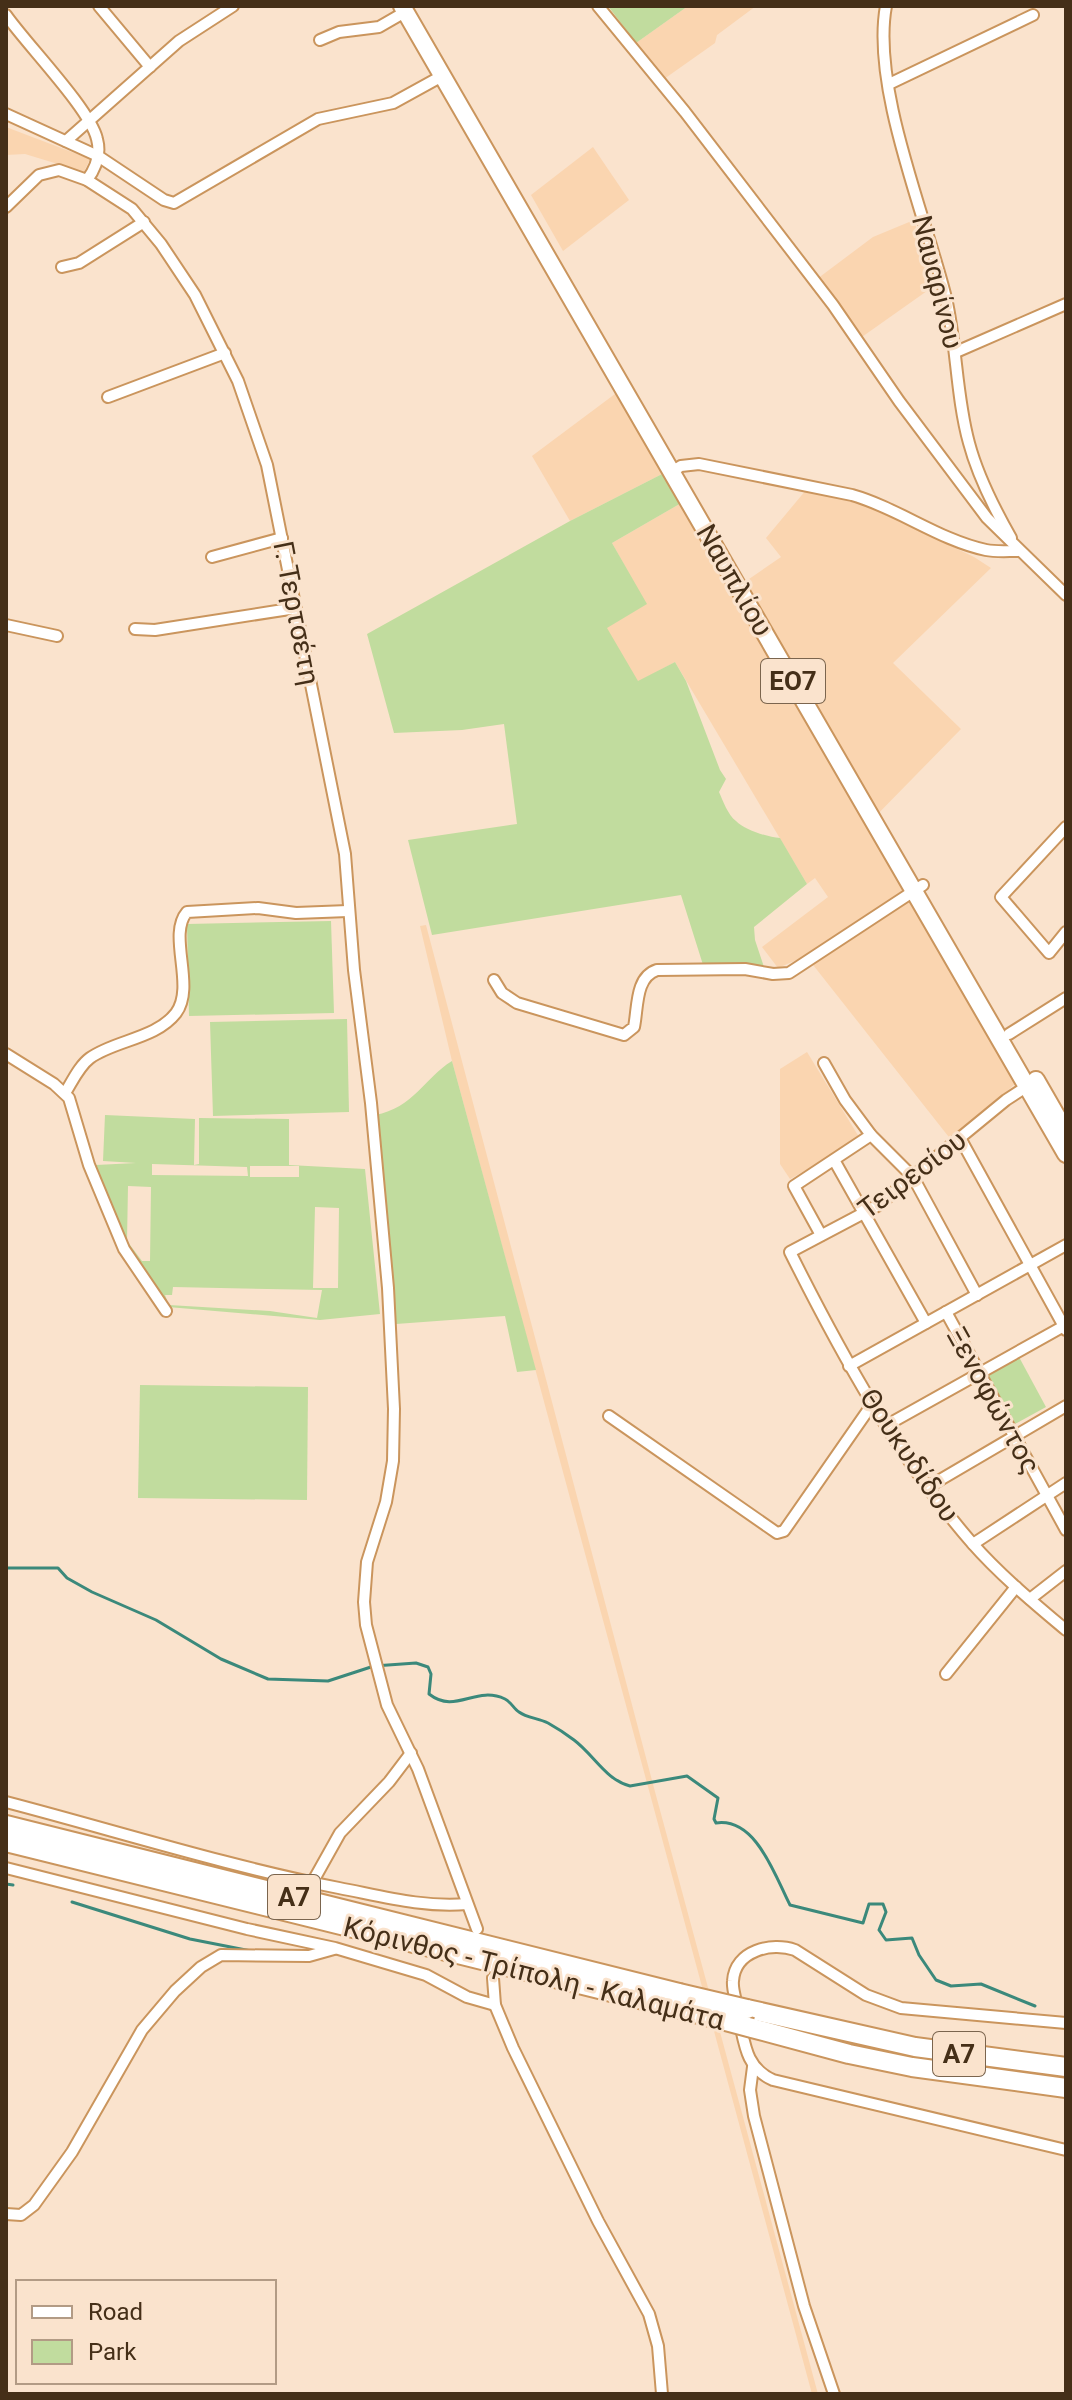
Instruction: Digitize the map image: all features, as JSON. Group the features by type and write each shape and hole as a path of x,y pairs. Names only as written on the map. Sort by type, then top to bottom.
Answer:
{"highway":[{"name":"Κόρινθος - Τρίπολη - Καλαμάτα","path":"6,1825 682,2002"},
{"name":"Κόρινθος - Τρίπολη - Καλαμάτα","path":"6,1842 750,2018 935,2051 1066,2067"},
{"name":"Κόρινθος - Τρίπολη - Καλαμάτα","path":"750,2018 901,2065 1066,2088"}],"main road":[{"name":"Ναυπλίου","path":"407,8 442,76 677,468"},
{"name":"Ναυπλίου","path":"407,8 677,468 1032,1084 1066,1132"},
{"name":"Ναυπλίου","path":"919,888 1009,1034 1066,1154"}],"street":[{"path":"99,6 150,67"},
{"path":"66,141 183,38 233,6"},
{"path":"598,6 796,256 987,518 1066,595"},
{"name":"Ναυαρίνου","path":"886,6 883,27 889,84 901,140 945,297 969,442 989,496 1018,551"},
{"path":"320,40 339,32 379,27 407,8"},
{"path":"6,15 89,122 98,141 98,156 87,180"},
{"path":"889,84 1033,15"},
{"path":"6,114 98,156 164,200 174,203 318,119 393,103 442,76"},
{"name":"Γ. Τερτσέτη","path":"6,207 33,179 45,172 65,170 117,198 144,222 195,295 225,353 258,435 282,538 345,854 348,911 371,1103 388,1288 394,1409 389,1483 383,1514 367,1562 364,1614 387,1705 411,1753 477,1929"},
{"path":"62,267 79,263 144,222"},
{"path":"956,352 1066,304"},
{"path":"108,397 225,353"},
{"path":"677,468 699,464 852,495 873,501 970,545 989,551 1018,551"},
{"path":"212,557 282,538"},
{"path":"135,629 155,630 296,608"},
{"path":"6,625 57,636"},
{"path":"1066,827 1001,897 1049,953 1066,932"},
{"path":"494,980 502,993 517,1003 624,1035 634,1027 642,982 650,972 745,969 773,974 789,973 919,888"},
{"path":"65,1093 89,1059 154,1029 176,1013 183,999 180,926 187,912 258,908 296,913 348,911"},
{"path":"1009,1034 1066,998"},
{"path":"6,1054 65,1093 73,1108 89,1165 124,1249 166,1311"},
{"path":"824,1063 845,1100 871,1135 913,1177 977,1295"},
{"name":"Τειρεσίου","path":"790,1252 864,1213 1006,1100 1032,1084"},
{"path":"821,1235 794,1186 871,1135"},
{"path":"887,1425 1065,1328 960,1138"},
{"path":"834,1160 926,1323"},
{"path":"849,1366 1066,1245"},
{"name":"Θουκυδίδου","path":"790,1252 849,1366 928,1487 973,1544 1066,1630"},
{"name":"Ξενοφώντος","path":"946,1312 1066,1530"},
{"path":"609,1416 777,1533 784,1531 873,1403"},
{"path":"928,1487 1066,1406"},
{"path":"973,1544 1066,1483"},
{"path":"1030,1599 1066,1571"},
{"path":"946,1674 1016,1587"},
{"path":"312,1883 340,1833 389,1782 411,1753"},
{"path":"6,1802 312,1883 415,1903 467,1904"},
{"path":"6,1868 335,1948 426,1975 467,1997 495,2005"},
{"path":"1066,2023 901,2008 866,1995 795,1950 771,1946 748,1955 736,1970 733,1982 745,2046 753,2067 761,2074 773,2080 1066,2150"},
{"path":"6,2214 21,2215 42,2195 72,2152 142,2030 175,1991 201,1967 221,1955 309,1956 335,1948"},
{"path":"493,1978 495,2005 513,2048 598,2221 649,2314 658,2346 662,2394"},
{"path":"753,2067 750,2090 754,2116 804,2306 834,2394"}],"shaded area":[{"path":"688,6 756,6 717,35 715,43 664,79 636,43"},
{"path":"6,127 90,159 84,172 25,154 6,155"},
{"path":"593,147 629,200 563,251 531,195"},
{"path":"914,220 934,286 859,339 817,279 873,237"},
{"path":"619,391 666,472 570,521 532,456"},
{"path":"806,490 868,506 991,568 893,663 961,729 868,824 1017,1082 952,1141 806,956 778,968 762,947 828,897 815,878 807,884 675,662 638,682 606,628 646,604 612,543 683,502 733,590 781,557 766,538"},
{"path":"426,925 818,2394 812,2394 452,1061 420,926"},
{"path":"807,1052 859,1137 790,1179 780,1164 780,1069"}],"green space":[{"path":"608,6 688,6 636,43"},
{"path":"666,472 683,502 612,543 647,604 607,628 638,681 675,662 686,681 726,779 719,792 728,812 745,827 780,838 807,884 754,927 764,967 704,968 681,895 432,935 408,840 517,824 504,724 462,730 394,733 367,634 570,521"},
{"path":"331,921 334,1013 189,1016 187,924"},
{"path":"347,1019 349,1112 213,1116 210,1022"},
{"path":"452,1061 536,1370 517,1372 505,1316 396,1324 375,1115 400,1106"},
{"path":"105,1115 195,1119 194,1165 199,1164 199,1118 289,1119 289,1165 365,1169 380,1314 320,1320 168,1307 126,1241 96,1165 136,1163 103,1161","holes":["152,1164 247,1167 248,1176 152,1175","250,1166 299,1166 299,1177 250,1177","128,1186 151,1187 150,1261 142,1261 127,1241","315,1207 339,1208 338,1288 313,1288","173,1287 322,1290 317,1318 270,1311 169,1305 165,1295 172,1295"]},
{"path":"1019,1357 1046,1407 1015,1424 987,1375"},
{"path":"140,1385 308,1387 307,1500 138,1498"}],"waterway":[{"path":"6,1568 58,1568 67,1578 92,1592 156,1620 221,1659 268,1679 328,1681 374,1666 416,1663 428,1667 431,1674 429,1694 439,1700 448,1702 484,1695 505,1699 522,1714 548,1723 571,1738 607,1773 622,1783 630,1786 687,1776 718,1798 716,1823 742,1829 753,1839 771,1865 790,1905 863,1923 869,1904 883,1904 886,1912 879,1930 886,1940 912,1938 936,1980 951,1986 981,1984 1035,2006"},
{"path":"6,1884 13,1885"},
{"path":"72,1902 190,1939 251,1951"}]}
